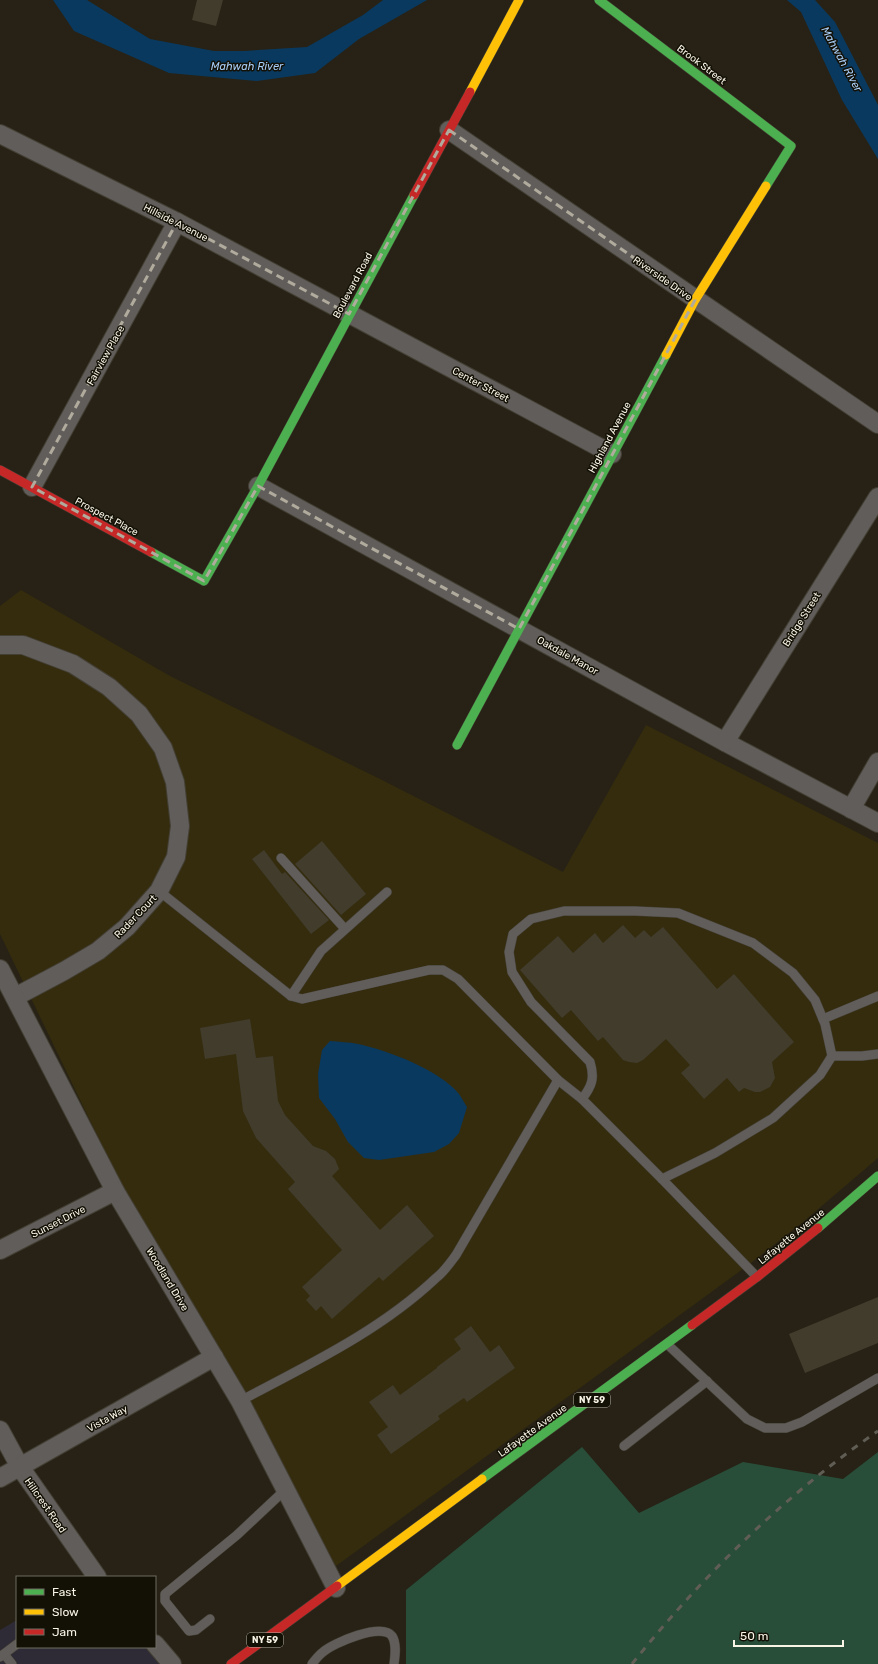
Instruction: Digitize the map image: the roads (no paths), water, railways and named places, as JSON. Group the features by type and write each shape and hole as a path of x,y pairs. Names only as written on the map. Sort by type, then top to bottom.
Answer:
{"street":[{"name":"Boulevard Road","path":"204,581 258,486 519,0"},
{"name":"Brook Street","path":"600,0 791,146"},
{"name":"Riverside Drive","path":"449,130 878,424"},
{"name":"Hillside Avenue","path":"0,134 178,222 350,314"},
{"name":"Highland Avenue","path":"457,746 695,300 791,146"},
{"name":"Fairview Place","path":"32,487 178,222"},
{"name":"Center Street","path":"350,314 612,454"},
{"name":"Prospect Place","path":"0,470 204,581"},
{"name":"Oakdale Manor","path":"258,486 725,742 878,823"},
{"name":"Bridge Street","path":"725,742 878,497"},
{"name":"Rader Court","path":"0,646 23,645 73,664 109,687 139,714 163,748 176,782 180,826 176,857 159,891 127,927 98,951 15,997"},
{"path":"851,809 878,762"},
{"name":"Woodland Drive","path":"0,969 115,1191 240,1401 336,1588"},
{"name":"Lafayette Avenue","path":"231,1664 757,1277 813,1232 878,1176"},
{"name":"Sunset Drive","path":"0,1250 115,1191"},
{"name":"Vista Way","path":"0,1478 214,1357"},
{"name":"Hillcrest Road","path":"0,1430 20,1467 95,1576"},
{"path":"156,1645 172,1664"}],"lane":[{"path":"281,858 345,929"},
{"path":"159,891 291,996 302,999 429,970 443,970 458,979 558,1080 582,1099 757,1277"},
{"path":"291,996 321,951 387,892"},
{"path":"582,1099 589,1090 594,1075 590,1062 531,1002 512,972 509,952 513,934 531,919 564,911 635,911 678,913 753,943 793,973 815,1000 823,1019 832,1056 820,1075 773,1118 715,1153 662,1179"},
{"path":"823,1019 878,996"},
{"path":"832,1056 862,1056 878,1054"},
{"path":"240,1401 364,1333 404,1307 438,1277 460,1249 558,1080"},
{"path":"667,1344 747,1419 765,1428 786,1428 802,1422 878,1378"},
{"path":"624,1446 707,1381"},
{"path":"210,1619 196,1630 189,1631 165,1601 165,1594 236,1535 286,1489"},
{"path":"312,1664 323,1652 340,1643 371,1632 381,1631 387,1632 392,1637 395,1648 394,1664"},
{"path":"12,1664 2,1656 16,1645"}],"water":[{"name":"Mahwah River","path":"53,0 87,0 150,39 214,51 244,51 307,47 363,15 383,0 427,0 359,39 315,73 257,81 169,73 74,31"},
{"name":"Mahwah River","path":"787,0 815,0 835,22 878,105 878,159 842,100 801,12"},
{"path":"330,1041 355,1043 383,1051 412,1062 439,1077 459,1094 467,1107 459,1133 449,1144 434,1152 379,1160 364,1158 348,1142 335,1119 319,1098 318,1074 322,1050"}],"railway":[{"path":"632,1664 687,1599 746,1538 810,1482 878,1431"}]}
